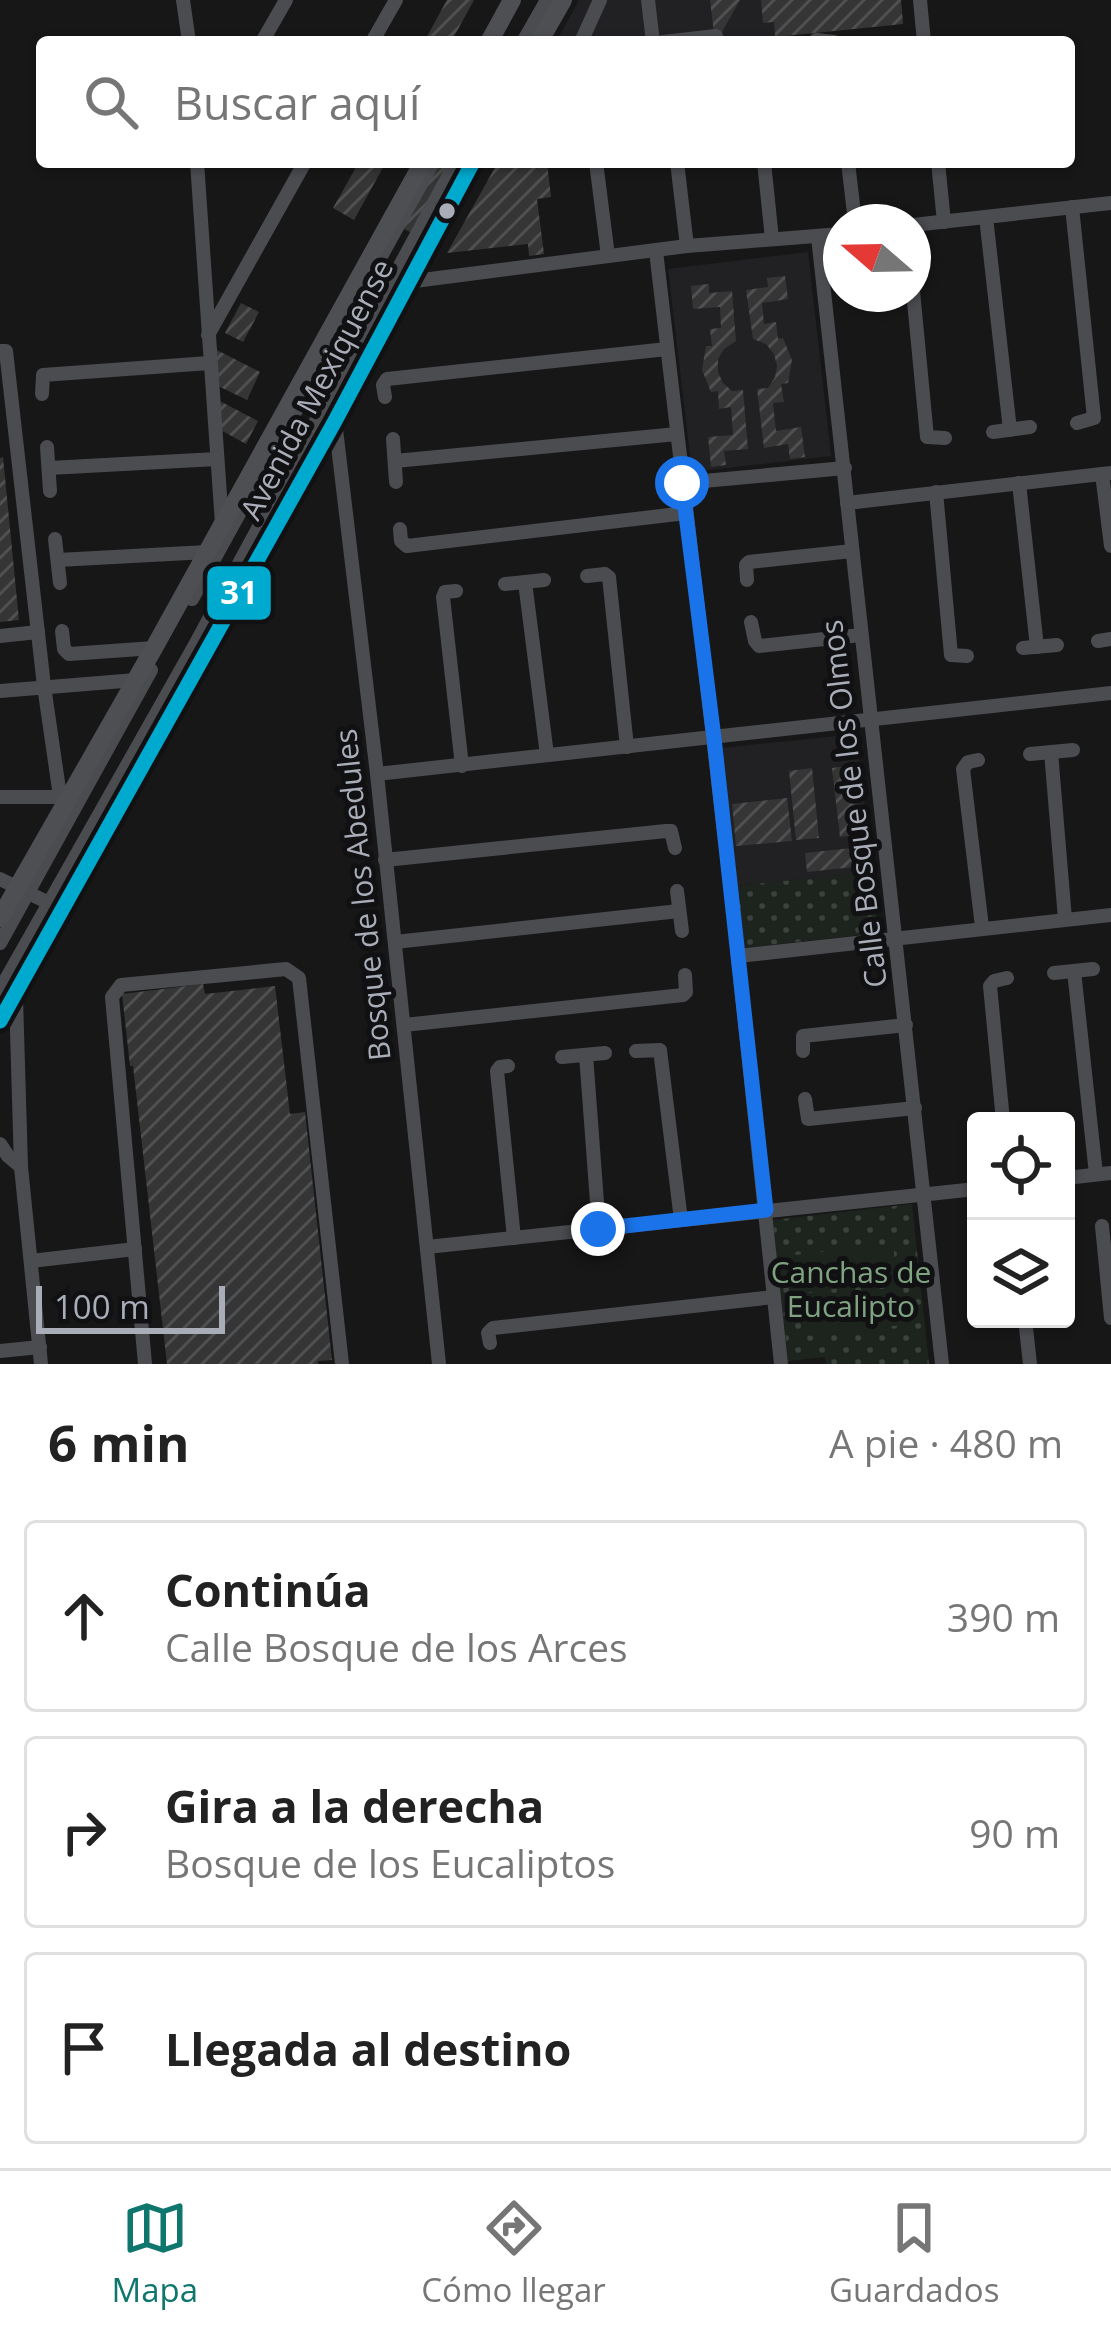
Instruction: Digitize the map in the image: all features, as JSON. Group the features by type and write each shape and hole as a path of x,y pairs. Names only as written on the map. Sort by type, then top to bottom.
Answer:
{"main road":[{"path":"492,36 512,0"},
{"path":"542,36 563,0"},
{"name":"Avenida Mexiquense","path":"0,918 420,168"},
{"name":"Avenida Mexiquense","path":"0,1021 8,991 335,421 470,168"}],"street":[{"path":"183,0 187,36"},
{"path":"265,36 286,0"},
{"path":"375,36 396,0"},
{"path":"502,36 522,0"},
{"path":"526,36 547,0"},
{"path":"583,36 600,0"},
{"path":"648,0 651,36"},
{"path":"920,0 923,36"},
{"path":"197,168 223,524"},
{"path":"208,335 302,168"},
{"path":"0,944 15,887 296,415 430,168"},
{"path":"15,887 56,907 453,168"},
{"path":"597,168 608,256"},
{"path":"678,168 687,246"},
{"path":"765,168 772,239"},
{"path":"849,168 853,204"},
{"path":"939,168 944,222"},
{"path":"931,223 1111,203"},
{"path":"1072,207 1094,414 1077,423"},
{"path":"986,217 1010,430"},
{"path":"407,282 687,246 823,236"},
{"name":"Calle Bosque de los Olmos","path":"818,237 942,1364"},
{"path":"656,251 781,1364"},
{"path":"915,312 927,437 945,438"},
{"path":"386,398 383,385 387,379 667,350"},
{"path":"0,351 6,351 44,686 64,797 0,797"},
{"path":"42,394 43,376 209,363"},
{"name":"Bosque de los Abedules","path":"335,421 440,1364"},
{"path":"993,432 1030,427"},
{"path":"395,460 677,434"},
{"path":"393,439 396,482"},
{"path":"47,447 50,491"},
{"path":"49,468 217,459"},
{"path":"682,483 844,468"},
{"path":"847,503 1107,474 1111,546"},
{"path":"1018,483 1030,648 1057,645"},
{"path":"936,492 951,656 967,656"},
{"path":"400,529 400,542 406,546 686,513"},
{"path":"56,538 60,583"},
{"path":"747,580 749,562 852,551"},
{"path":"58,560 207,552"},
{"path":"587,576 609,577 627,747"},
{"path":"505,584 544,580"},
{"path":"524,582 548,755"},
{"path":"456,591 445,592 443,597 462,766"},
{"path":"751,622 759,646 861,635"},
{"path":"0,636 38,632"},
{"path":"62,632 68,654 154,647"},
{"path":"0,691 136,680"},
{"path":"377,775 1111,693"},
{"path":"1030,754 1072,750"},
{"path":"1051,752 1065,919"},
{"path":"977,760 963,769 982,927"},
{"path":"385,860 666,831 671,831 675,848"},
{"path":"677,891 682,931"},
{"path":"395,942 679,911"},
{"path":"738,956 1111,915"},
{"path":"145,1364 112,997 121,985 286,969 299,978 342,1364"},
{"path":"1054,973 1093,969"},
{"path":"1074,971 1103,1173"},
{"path":"404,1025 683,995 685,976"},
{"path":"1002,1112 990,986 1007,978"},
{"path":"8,991 41,1364"},
{"path":"802,1051 802,1036 906,1025"},
{"path":"636,1052 660,1050 681,1220"},
{"path":"562,1057 604,1053"},
{"path":"586,1054 598,1229"},
{"path":"508,1066 497,1070 514,1238"},
{"path":"805,1099 808,1119 915,1108"},
{"path":"0,1144 21,1167"},
{"path":"427,1247 967,1190"},
{"path":"1082,1228 1107,1226 1111,1318"},
{"path":"31,1261 135,1249"},
{"path":"490,1343 488,1333 494,1328 774,1297"},
{"path":"1026,1328 1030,1364"},
{"path":"0,1351 40,1347"}],"shaded area":[{"path":"579,0 901,0 903,24 786,36 559,36"},
{"path":"808,252 831,456 692,472 668,269"},
{"path":"857,734 872,872 735,886 721,748"}],"green space":[{"path":"872,872 878,933 742,948 735,886"},
{"name":"Canchas de Eucalipto","path":"912,1204 929,1364 826,1364 825,1357 788,1361 773,1220"},
{"path":"893,1244 897,1282 799,1293 795,1255"},
{"path":"898,1287 902,1325 805,1336 801,1298"}],"building":[{"path":"447,0 474,0 454,36 427,36"},
{"path":"710,0 740,0 722,32 714,33"},
{"path":"761,0 901,0 903,24 775,36 774,22 763,23"},
{"path":"356,168 383,168 354,220 333,208"},
{"path":"432,168 449,170 414,234 400,227"},
{"path":"495,168 548,168 551,197 537,199 544,254 529,256 528,244 447,253"},
{"path":"785,276 788,299 762,303 764,324 776,322 778,339 783,338 792,360 788,383 781,384 784,402 773,403 776,431 801,427 805,457 790,459 788,444 764,448 757,389 768,388 777,366 766,344 753,339 746,290 768,287 767,278"},
{"path":"709,284 709,293 732,291 736,341 718,359 718,372 732,391 743,390 748,449 724,451 726,465 711,467 708,437 733,435 731,407 719,409 718,391 711,392 702,370 706,346 712,346 710,329 721,328 720,307 693,309 691,286"},
{"path":"241,303 259,312 243,342 225,333"},
{"path":"213,348 260,372 247,400 214,384"},
{"path":"216,399 258,421 246,444 217,428"},
{"path":"0,458 19,620 0,622"},
{"path":"854,765 862,834 840,837 832,768"},
{"path":"812,768 819,838 796,840 789,771"},
{"path":"787,798 792,841 736,846 732,804"},
{"path":"861,847 863,866 807,872 805,853"},
{"path":"203,984 205,994 275,986 290,1114 305,1112 332,1360 318,1364 167,1364 122,994"}],"transit line":[{"name":"31","path":"0,1021 335,421 470,168"}],"route":[{"path":"598,1229 766,1210 682,483"}]}
